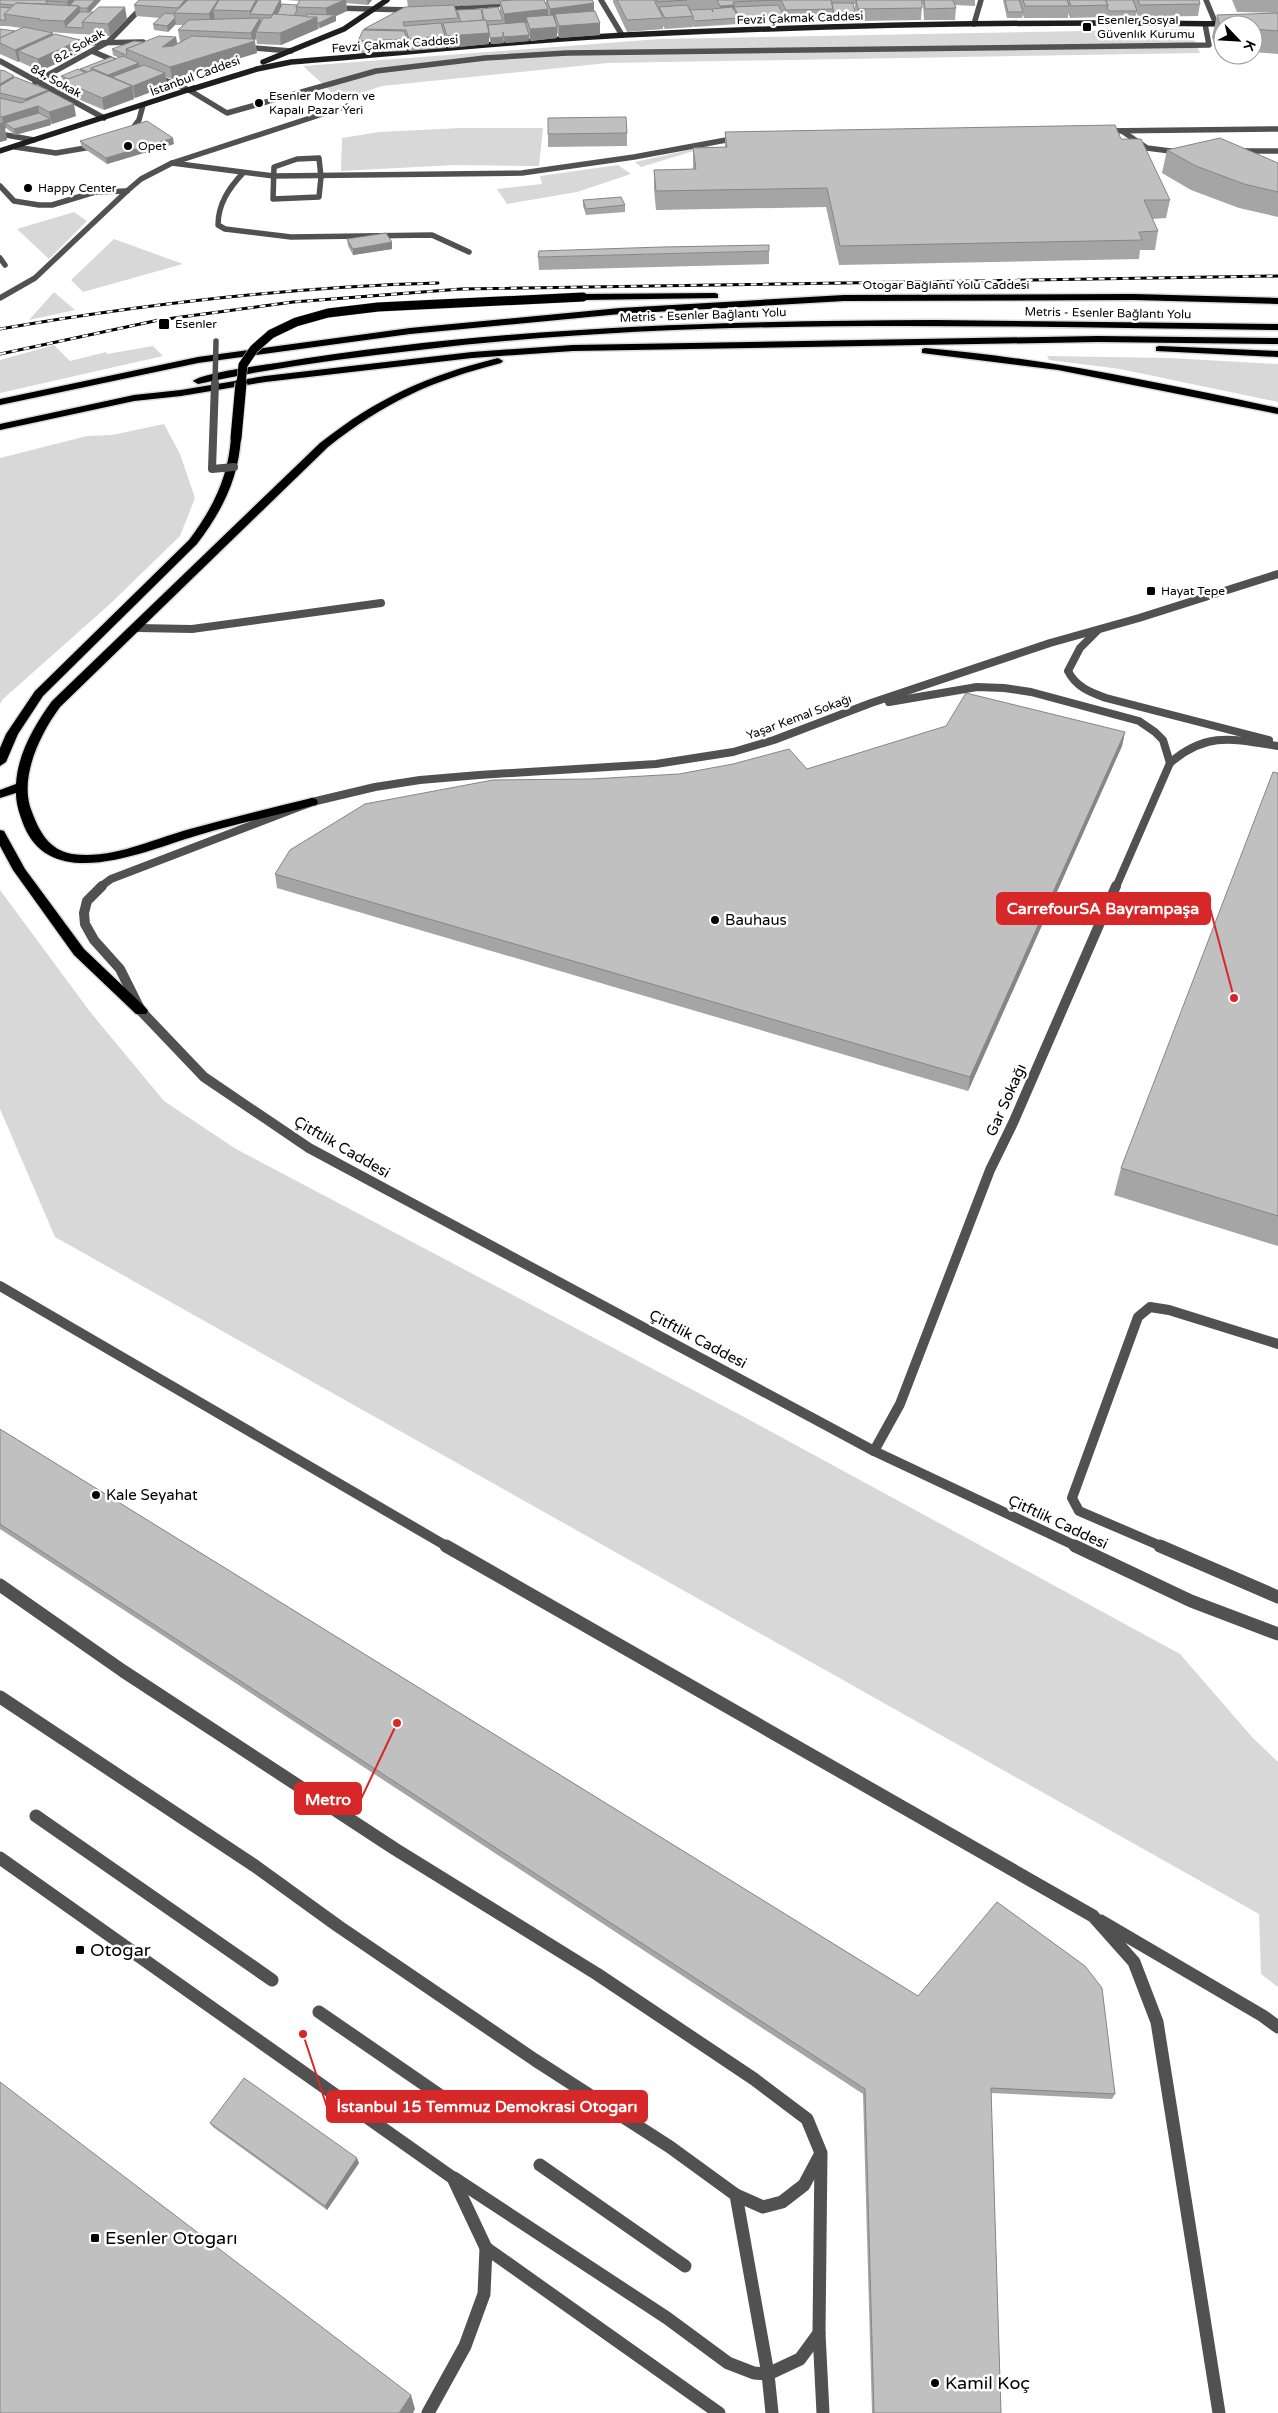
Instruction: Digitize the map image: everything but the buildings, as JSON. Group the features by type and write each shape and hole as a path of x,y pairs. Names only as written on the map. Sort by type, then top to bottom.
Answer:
{"highway":[{"path":"1134,297 1182,292 1278,291"},
{"path":"0,762 12,734 39,694 198,535 219,506 234,467 243,365 254,349 271,334 296,322 328,313 378,307 583,296 684,295 717,296 759,301"},
{"name":"Otogar Bağlantı Yolu Caddesi","path":"759,301 853,297 1134,297"},
{"name":"Metris - Esenler Bağlantı Yolu","path":"1134,297 1278,301"},
{"path":"0,402 198,360 334,340 481,323 759,301"},
{"name":"Metris - Esenler Bağlantı Yolu","path":"134,398 185,384 277,364 420,346 590,332 722,325 848,323 1278,327"},
{"path":"0,427 134,398 180,393 322,371 573,348 1098,339 1278,340"},
{"path":"913,342 1278,354"},
{"path":"813,343 967,354 1010,359 1107,375 1278,411"},
{"path":"312,802 180,836 107,859 88,860 52,851 35,837 23,806 23,786 29,754 43,721 70,690 137,628 324,445 383,402 416,384 465,368 503,360 610,347"},
{"path":"113,621 137,628"},
{"path":"0,794 23,786"},
{"path":"0,834 26,882 79,952 140,1011"}],"main road":[{"name":"İstanbul Caddesi","path":"0,151 189,90 335,35 375,10 387,0"},
{"name":"Fevzi Çakmak Caddesi","path":"189,90 275,65 323,59 387,56 622,35 829,26 1213,24"},
{"path":"323,59 316,52 335,35"}],"street":[{"name":"82. Sokak","path":"36,82 94,52 108,42 149,0"},
{"path":"601,0 622,35"},
{"path":"974,24 980,0"},
{"path":"1206,0 1213,17"},
{"path":"432,10 522,3"},
{"path":"326,8 417,10"},
{"path":"153,76 189,90 227,113 376,71 485,58 567,53 1209,45 1205,24"},
{"path":"57,40 85,43 152,43"},
{"path":"239,47 291,51"},
{"path":"94,52 125,65"},
{"name":"84. Sokak","path":"0,61 104,118"},
{"path":"123,137 135,129 142,114 143,105"},
{"path":"0,298 22,287 34,278 141,180 172,163 347,106"},
{"path":"1092,132 1278,129"},
{"path":"1122,131 1147,148 1182,152"},
{"path":"0,134 34,140"},
{"path":"172,163 274,176 522,174 634,157 731,138 747,137"},
{"path":"15,147 39,153 67,154 105,144"},
{"path":"1230,151 1278,151"},
{"path":"319,158 321,177 319,197 272,199 274,176 274,167 296,159 319,158"},
{"path":"242,173 228,189 217,217 218,225 225,229 291,237 432,235 469,252"},
{"path":"0,186 14,200 39,205 52,205 95,192 127,191"},
{"path":"0,258 5,265"},
{"path":"216,341 212,469 234,467"},
{"name":"Yaşar Kemal Sokağı","path":"140,1011 120,969 94,940 85,924 84,913 88,900 98,889 111,878 131,870 312,802 375,787 420,780 687,761 733,752 774,740 871,703 1050,644 1278,574"},
{"path":"137,628 192,629 381,603"},
{"path":"1098,630 1080,648 1068,671 1071,680 1082,689 1106,698 1278,742"},
{"path":"871,703 900,701 965,688 1008,687 1044,695 1144,724 1159,736 1169,750 1170,763"},
{"path":"1170,763 1187,748 1206,742 1242,741 1278,746"},
{"name":"Gar Sokağı","path":"874,1450 900,1404 990,1170 1013,1123 1170,763"},
{"name":"Çitftlik Caddesi","path":"140,1011 204,1077 309,1148 874,1450 1191,1601 1278,1634"},
{"path":"0,1286 535,1598 1093,1916 1263,2016 1278,2027"},
{"path":"1278,1344 1169,1310 1150,1308 1138,1317 1106,1400 1072,1498 1079,1511 1278,1597"},
{"path":"0,1585 123,1671 396,1849 596,1974 754,2079 807,2120 821,2153 819,2333 823,2413"},
{"path":"0,1697 255,1866 338,1926 535,2060 670,2147 736,2195 764,2207 782,2202 804,2185 821,2153"},
{"path":"36,1816 272,1980"},
{"path":"0,1858 453,2178 667,2318 728,2363 754,2373 768,2374 800,2359 819,2333"},
{"path":"1093,1916 1134,1962 1157,2022 1219,2413"},
{"path":"318,2012 457,2107"},
{"path":"540,2165 685,2266"},
{"path":"428,2413 465,2346 484,2294 486,2248 453,2178"},
{"path":"736,2195 768,2374 772,2413"},
{"path":"486,2248 719,2413"}],"shaded area":[{"path":"1190,29 1200,53 608,63 382,86 340,100 303,66 660,39"},
{"path":"461,128 543,128 539,166 454,165 341,171 342,138 379,132"},
{"path":"720,143 641,167 635,162"},
{"path":"618,165 631,174 577,192 507,204 497,189 542,184 540,176"},
{"path":"74,212 87,221 49,259 17,229"},
{"path":"114,239 183,264 83,292 71,280"},
{"path":"54,292 75,310 29,320"},
{"path":"54,345 70,361 106,352 107,354 153,346 163,356 0,393 0,360"},
{"path":"1047,356 1169,358 1278,364 1278,402 1120,369 1049,360"},
{"path":"164,424 180,454 195,498 180,536 110,604 3,699 0,704 0,458 87,436 112,435"},
{"path":"0,890 91,1013 164,1101 236,1149 746,1418 1180,1654 1252,1737 1278,1762 1278,1987 1261,1974 1259,1914 55,1237 0,1109"}],"railway":[{"path":"0,354 159,320 293,302 461,289 1278,276"},
{"path":"0,329 218,298 328,288 438,283"}],"place":[{"name":"Esenler Sosyal Güvenlık Kurumu","path":"1087,27"},
{"name":"Esenler Modern ve Kapalı Pazar Yeri","path":"259,103"},
{"name":"Opet","path":"128,146"},
{"name":"Happy Center","path":"28,188"},
{"name":"Esenler","path":"164,324"},
{"name":"Hayat Tepe","path":"1151,591"},
{"name":"Bauhaus","path":"715,920"},
{"name":"CarrefourSA Bayrampaşa","path":"1234,998"},
{"name":"Kale Seyahat","path":"96,1495"},
{"name":"Metro","path":"397,1723"},
{"name":"Otogar","path":"80,1950"},
{"name":"İstanbul 15 Temmuz Demokrasi Otogarı","path":"303,2034"},
{"name":"Esenler Otogarı","path":"95,2238"},
{"name":"Kamil Koç","path":"935,2383"}]}
